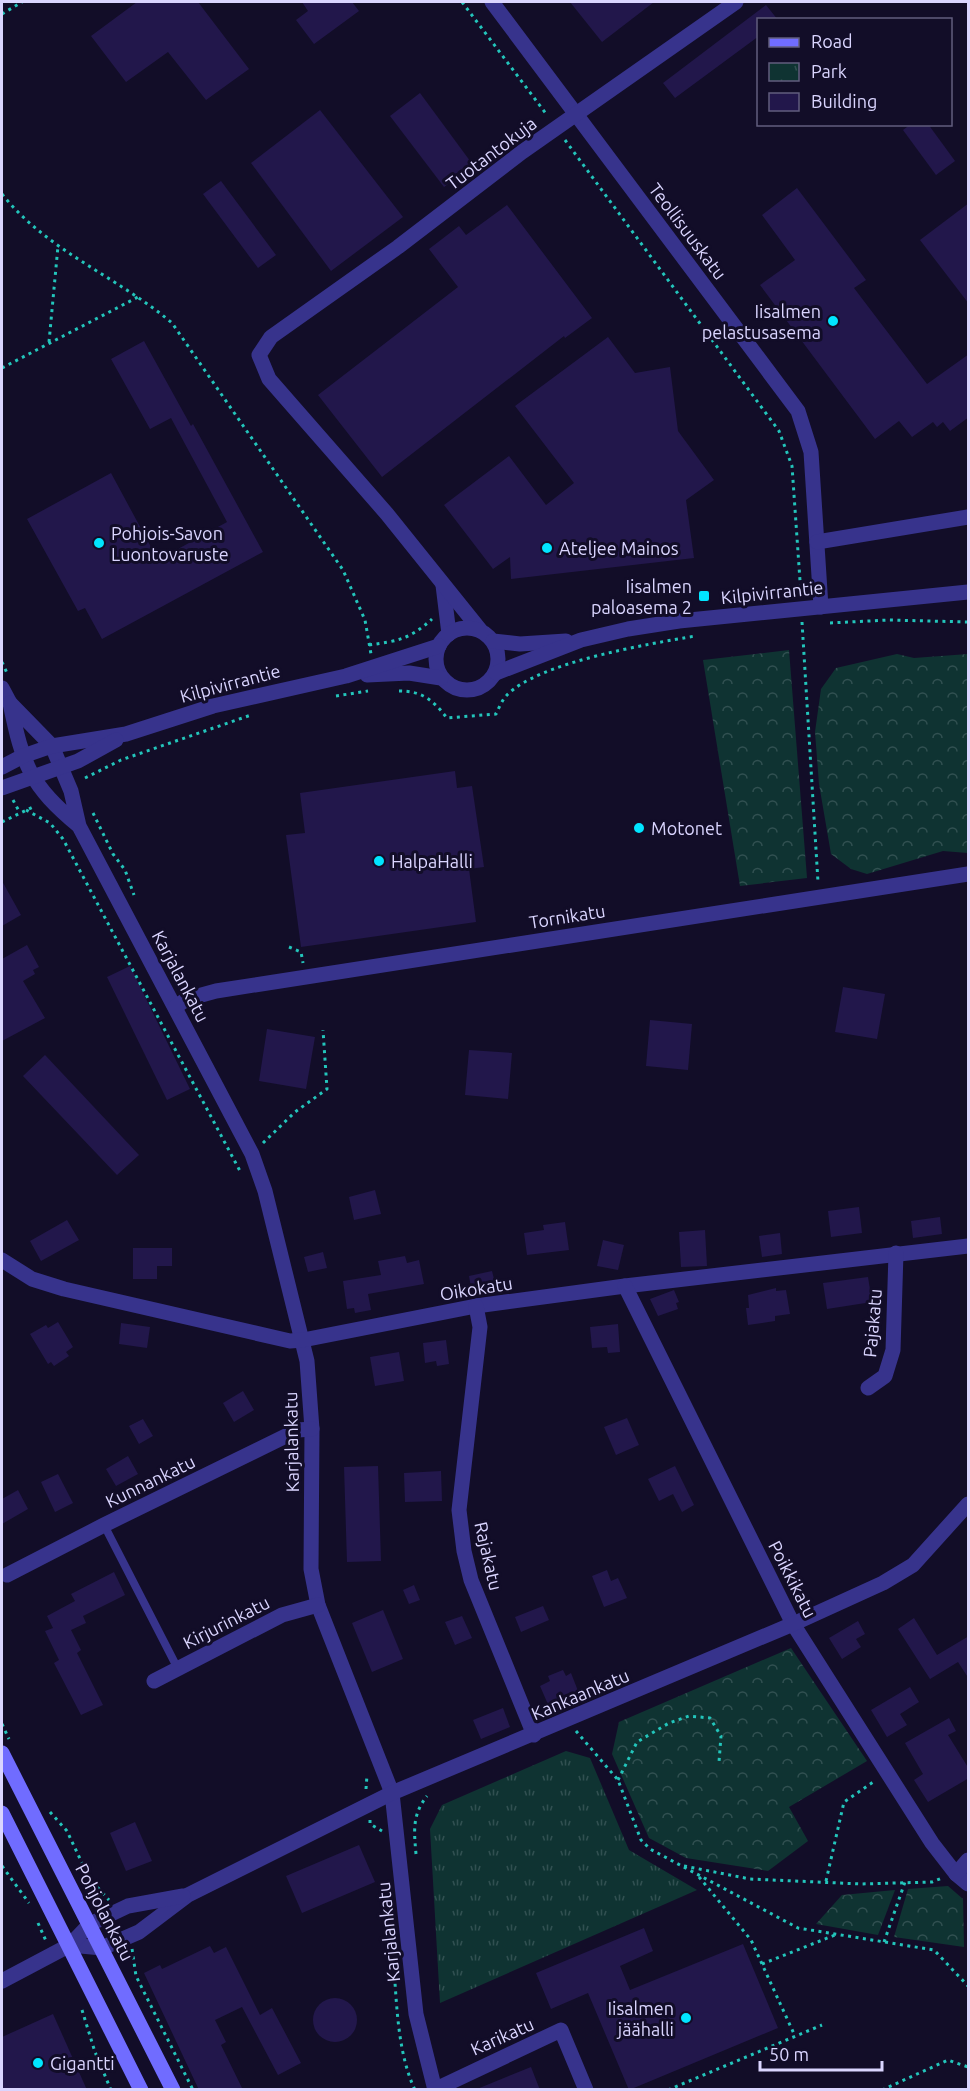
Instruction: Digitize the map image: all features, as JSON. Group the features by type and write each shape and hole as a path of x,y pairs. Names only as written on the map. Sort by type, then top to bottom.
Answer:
{"main road":[{"name":"Pohjolankatu","path":"2,1753 173,2090"},
{"path":"2,1813 141,2090"}],"street":[{"name":"Teollisuuskatu","path":"492,2 798,411 811,452 821,607"},
{"name":"Tuotantokuja","path":"442,582 387,514 268,380 259,355 271,337 398,248 556,128 736,2"},
{"path":"817,542 969,517"},
{"path":"442,582 449,634"},
{"path":"442,582 481,631 493,641 499,657 496,673 485,685 470,691 454,688 441,678 436,662 439,646 449,634 465,628 481,631"},
{"name":"Kilpivirrantie","path":"493,641 520,644 581,640 679,621 969,592"},
{"name":"Kilpivirrantie","path":"496,673 581,640"},
{"name":"Kilpivirrantie","path":"2,767 23,756 52,746 126,734 213,706 346,676 439,646"},
{"name":"Kilpivirrantie","path":"346,676 409,673 441,678"},
{"path":"2,688 10,703"},
{"name":"Karjalankatu","path":"10,703 52,746 63,766 79,826 252,1154 265,1191 303,1340 309,1379 312,1429 311,1569 318,1605 392,1793 416,2014 434,2089"},
{"name":"Karjalankatu","path":"10,703 23,756 31,777 48,801 79,826"},
{"name":"Kilpivirrantie","path":"2,788 78,761 126,734"},
{"name":"Tornikatu","path":"175,1007 187,999 216,991 969,874"},
{"name":"Oikokatu","path":"2,1260 32,1279 64,1289 290,1341 476,1306 896,1253 969,1246"},
{"name":"Pajakatu","path":"868,1388 885,1376 892,1350 896,1253"},
{"name":"Poikkikatu","path":"625,1286 793,1624 887,1773 956,1874 969,1884"},
{"name":"Rajakatu","path":"476,1306 480,1327 459,1510 464,1551 471,1580 534,1735"},
{"name":"Kunnankatu","path":"7,1575 298,1430 312,1429"},
{"name":"Kankaankatu","path":"70,1945 102,1948 139,1932 188,1895 392,1793 534,1735 572,1726 884,1583 913,1565 969,1504"},
{"name":"Kirjurinkatu","path":"154,1681 282,1615 318,1605"},
{"path":"956,1874 969,1860"},
{"name":"Kankaankatu","path":"70,1945 90,1924 128,1906 188,1895"},
{"path":"2,1981 70,1945"},
{"name":"Karikatu","path":"434,2089 561,2030 586,2090"}],"lane":[{"path":"104,1525 178,1669"}],"path":[{"path":"2,14 22,2"},
{"path":"462,2 778,431 792,466 818,896"},
{"path":"2,194 24,218 58,246 138,296 172,323 343,570 365,620 373,667"},
{"path":"50,342 58,246"},
{"path":"2,368 138,296"},
{"path":"369,645 398,641 415,634 436,614 447,610"},
{"path":"13,800 20,813"},
{"path":"2,822 36,806"},
{"path":"288,947 301,952 305,977"},
{"path":"252,1154 295,1112 327,1089 323,1030"},
{"path":"618,1780 637,1742 669,1723 689,1716 710,1718 721,1736 719,1762"},
{"path":"572,1726 587,1726"},
{"path":"566,1736 572,1726"},
{"path":"572,1726 618,1780 641,1840 651,1849 798,1928 934,1950 969,1986"},
{"path":"826,1882 844,1802 887,1773"},
{"path":"416,1858 413,1823 418,1806 433,1792"},
{"path":"681,1865 750,1879 826,1882 932,1882 956,1874"},
{"path":"2,1866 32,1907"},
{"path":"696,1874 751,1940 795,2036"},
{"path":"884,1942 905,1882"},
{"path":"36,1917 51,1954"},
{"path":"762,1964 837,1934"},
{"path":"79,2003 111,2090"},
{"path":"668,2090 822,2025"},
{"path":"882,2090 948,2061 969,2067"}],"green space":[{"path":"789,650 807,878 740,886 703,660"},
{"path":"897,654 914,658 968,654 968,853 943,851 867,874 851,869 831,854 819,784 815,732 821,689 836,668"},
{"path":"791,1648 867,1761 789,1807 808,1841 768,1871 686,1858 649,1838 612,1754 619,1722"},
{"path":"566,1751 590,1758 629,1850 697,1890 440,2003 430,1829 442,1805"},
{"path":"948,1886 963,1899 964,1947 894,1937 908,1889"},
{"path":"895,1890 878,1935 816,1924 842,1895"}],"building":[{"path":"137,2 198,2 249,69 206,100 168,52 126,82 91,36"},
{"path":"302,2 352,2 359,11 314,44 296,20 308,11"},
{"path":"570,2 654,2 602,42"},
{"path":"766,5 776,18 757,18 757,37 675,98 663,83"},
{"path":"420,93 473,165 444,187 390,116"},
{"path":"320,110 403,217 331,271 251,163"},
{"path":"908,126 929,126 955,161 936,175 903,130"},
{"path":"221,181 276,255 258,268 203,194"},
{"name":"Iisalmen pelastusasema","path":"797,188 866,280 854,288 927,384 969,354 969,417 950,431 943,422 937,427 933,422 912,437 899,421 875,439 760,285 795,260 762,215"},
{"path":"969,203 969,304 920,240"},
{"path":"507,205 592,318 565,338 564,336 382,477 318,395 458,287 429,249 459,226 466,235"},
{"path":"608,337 635,373 670,367 678,431 714,480 686,500 694,558 511,579 510,557 493,569 444,505 509,456 546,505 574,483 515,406"},
{"path":"144,341 191,426 193,424 263,552 102,639 85,608 78,611 27,519 111,473 158,560 227,522 171,418 150,429 111,359"},
{"name":"HalpaHalli","path":"455,771 457,788 472,786 484,867 469,869 476,922 301,947 286,835 305,833 300,793"},
{"path":"2,881 21,915 2,926"},
{"path":"27,945 39,967 33,970 35,974 23,981 45,1018 2,1041 2,959"},
{"path":"130,966 190,1089 167,1100 107,977"},
{"path":"843,987 885,994 877,1039 835,1032"},
{"path":"650,1020 692,1024 688,1070 646,1066"},
{"path":"267,1029 315,1037 306,1089 259,1081"},
{"path":"469,1050 512,1053 508,1099 465,1095"},
{"path":"45,1055 139,1155 117,1175 23,1076"},
{"path":"375,1190 381,1214 354,1220 349,1197"},
{"path":"859,1207 862,1233 831,1237 828,1211"},
{"path":"940,1217 942,1234 913,1238 911,1221"},
{"path":"67,1220 79,1240 41,1261 30,1241"},
{"path":"565,1222 569,1250 527,1255 524,1233 544,1230 543,1225"},
{"path":"705,1230 707,1266 681,1267 679,1232"},
{"path":"780,1233 782,1254 762,1257 759,1236"},
{"path":"603,1240 624,1245 618,1270 597,1266"},
{"path":"133,1248 172,1248 172,1266 157,1266 157,1279 133,1279"},
{"path":"323,1252 327,1268 308,1272 304,1257"},
{"path":"405,1256 407,1263 419,1260 424,1284 368,1294 371,1310 355,1313 354,1308 347,1309 343,1281 381,1275 378,1261"},
{"path":"492,1271 496,1287 472,1293 469,1276"},
{"path":"868,1277 872,1302 827,1309 823,1283"},
{"path":"776,1288 776,1291 786,1290 790,1314 775,1316 775,1321 748,1325 746,1308 749,1308 748,1295"},
{"path":"674,1290 679,1302 676,1303 678,1309 658,1316 650,1299"},
{"path":"58,1322 73,1347 66,1352 69,1356 54,1366 51,1362 48,1364 30,1334 46,1325 48,1328"},
{"path":"121,1323 150,1327 147,1348 119,1344"},
{"path":"618,1324 620,1352 608,1353 607,1347 592,1348 590,1327"},
{"path":"446,1340 449,1364 437,1366 436,1361 425,1363 423,1343"},
{"path":"399,1352 404,1381 375,1386 370,1357"},
{"path":"243,1391 254,1410 234,1422 223,1403"},
{"path":"627,1418 639,1445 616,1455 604,1427"},
{"path":"143,1419 153,1436 139,1444 129,1426"},
{"path":"128,1456 138,1474 116,1486 106,1469"},
{"path":"378,1466 381,1561 347,1562 344,1467"},
{"path":"675,1466 694,1505 682,1512 673,1494 659,1501 648,1479"},
{"path":"441,1471 442,1501 405,1502 404,1473"},
{"path":"58,1474 73,1503 55,1512 41,1482"},
{"path":"18,1490 28,1509 2,1524 2,1499"},
{"path":"607,1570 611,1581 618,1578 627,1598 604,1607 592,1576"},
{"path":"114,1572 125,1595 83,1616 86,1623 71,1630 81,1650 77,1653 103,1705 81,1715 54,1663 59,1660 45,1631 53,1628 47,1616 75,1601 71,1594"},
{"path":"414,1585 420,1600 409,1604 403,1590"},
{"path":"543,1606 549,1620 521,1632 515,1617"},
{"path":"383,1610 403,1659 372,1672 352,1623"},
{"path":"462,1616 472,1638 455,1645 445,1622"},
{"path":"914,1618 937,1655 969,1636 969,1679 958,1662 930,1679 898,1629"},
{"path":"858,1621 865,1634 856,1639 861,1647 842,1659 829,1638"},
{"path":"563,1670 566,1676 571,1673 580,1696 550,1709 540,1686 550,1681 548,1676"},
{"path":"910,1687 919,1702 900,1714 907,1725 887,1737 871,1710"},
{"path":"503,1708 510,1727 481,1739 473,1720"},
{"path":"949,1718 956,1731 948,1735 969,1769 969,1778 928,1802 914,1780 923,1774 905,1743"},
{"path":"135,1822 152,1861 126,1871 110,1833"},
{"path":"359,1845 375,1882 302,1913 286,1876"},
{"name":"Iisalmen jäähalli","path":"644,1928 653,1951 620,1966 630,1990 743,1944 778,2028 629,2090 588,1993 551,2009 536,1973"},
{"path":"210,1946 214,1953 226,1947 260,2015 272,2008 301,2063 278,2075 242,2007 215,2020 226,2042 221,2045 243,2090 199,2090 144,1973 160,1965 162,1969"},
{"path":"335,1998 350,2005 357,2020 350,2035 335,2042 320,2035 313,2020 320,2005"},
{"name":"Gigantti","path":"53,2014 87,2090 2,2090 2,2037"},
{"path":"531,2067 540,2090 477,2090 477,2089"}],"place":[{"name":"Iisalmen pelastusasema","path":"833,321"},
{"name":"Pohjois-Savon Luontovaruste","path":"99,543"},
{"name":"Ateljee Mainos","path":"547,548"},
{"name":"Iisalmen paloasema 2","path":"704,596"},
{"name":"Motonet","path":"639,828"},
{"name":"HalpaHalli","path":"379,861"},
{"name":"Iisalmen jäähalli","path":"686,2018"},
{"name":"Gigantti","path":"38,2063"}]}
